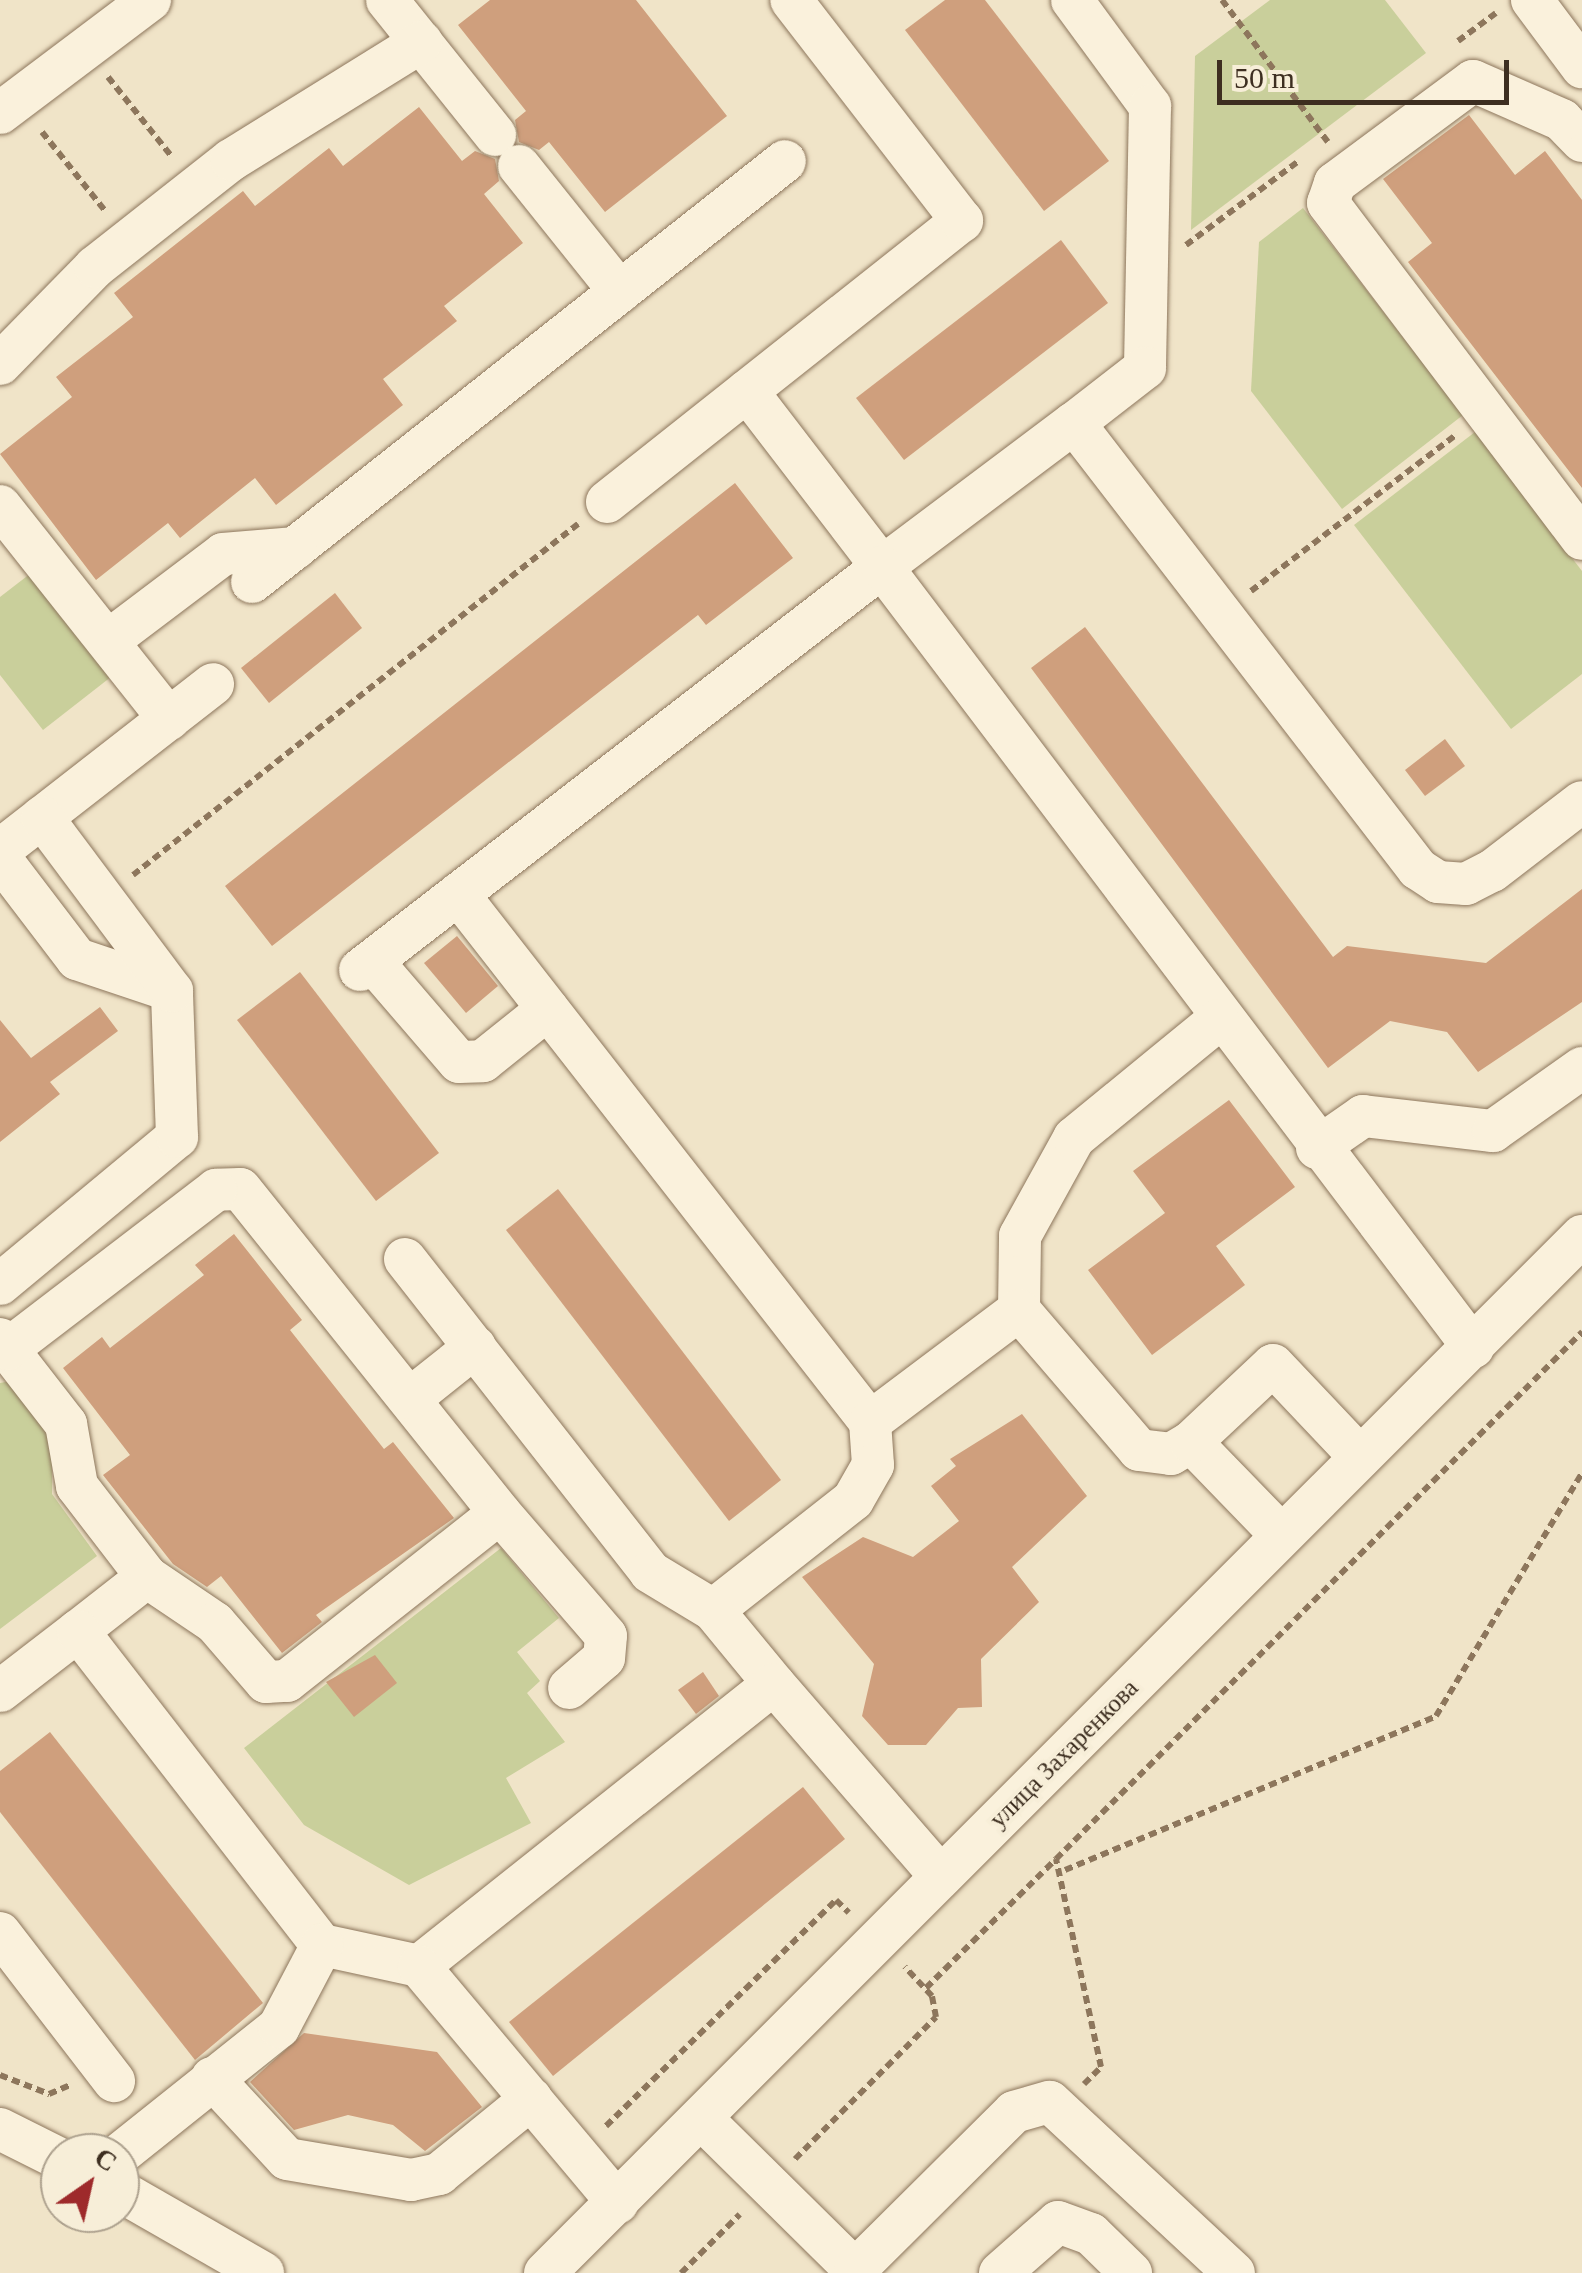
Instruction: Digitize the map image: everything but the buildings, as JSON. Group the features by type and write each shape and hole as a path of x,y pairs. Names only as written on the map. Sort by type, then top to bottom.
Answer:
{"street":[{"path":"8,107 150,0"},
{"path":"387,0 620,292"},
{"path":"606,502 962,221 791,0"},
{"path":"548,1009 483,1060 458,1062 366,965 1145,368 1150,106 1072,0"},
{"path":"1532,0 1582,66"},
{"path":"0,364 128,240 196,187 421,42"},
{"path":"1582,141 1562,120 1473,81 1350,171 1329,192 1330,212 1582,539"},
{"path":"252,582 785,161"},
{"path":"747,391 1218,1020 1473,1346"},
{"path":"1074,424 1418,869 1438,882 1466,884 1492,871 1582,802"},
{"path":"0,506 169,719"},
{"path":"108,641 222,554 296,548"},
{"path":"172,991 77,959 0,854 214,684"},
{"path":"0,1284 170,1150 172,991 42,818"},
{"path":"458,894 870,1422 872,1465 853,1500 713,1610"},
{"path":"1218,1020 1074,1138 1020,1236 1020,1310 1139,1450 1171,1454 1191,1442 1272,1365 1360,1457"},
{"path":"1317,1148 1364,1116 1493,1131 1582,1068"},
{"path":"500,1513 277,1684 257,1676 215,1623 148,1577 77,1486 66,1424 4,1344 230,1187 252,1197 500,1513 606,1636 604,1658 569,1688"},
{"name":"улица Захаренкова","path":"545,2273 1582,1236"},
{"path":"405,1259 650,1572 713,1610 942,1878"},
{"path":"870,1422 1020,1310"},
{"path":"410,1398 475,1348"},
{"path":"1191,1442 1281,1535"},
{"path":"0,1691 148,1577"},
{"path":"78,1630 322,1945 418,1966 618,2203"},
{"path":"418,1966 774,1684"},
{"path":"0,1933 106,2072"},
{"path":"140,2137 279,2028 322,1945"},
{"path":"212,2078 286,2159 411,2180 439,2174 531,2099"},
{"path":"702,2119 857,2272 1014,2112 1032,2102 1061,2107 1234,2273"},
{"path":"0,2129 40,2149"},
{"path":"140,2202 263,2273"},
{"path":"1000,2273 1058,2222 1092,2234 1131,2273"}],"path":[{"path":"1222,0 1350,171"},
{"path":"86,48 196,187"},
{"path":"8,107 128,240"},
{"path":"1221,614 1485,413"},
{"path":"104,898 606,502"},
{"path":"926,1988 1582,1332"},
{"path":"1065,1870 1436,1716 1582,1474"},
{"path":"1056,1860 1065,1870 1101,2067 1061,2107"},
{"path":"0,2075 59,2093 106,2072"}],"green space":[{"path":"1270,0 1385,0 1426,53 1191,230 1195,56"},
{"path":"1303,208 1463,415 1342,509 1251,391 1259,242"},
{"path":"1475,432 1582,571 1582,674 1511,729 1354,525"},
{"path":"35,570 116,673 43,730 0,675 0,597"},
{"path":"16,1380 52,1428 52,1494 97,1556 0,1629 0,1383"},
{"path":"501,1548 559,1618 517,1652 540,1681 527,1693 565,1742 506,1778 531,1823 409,1885 304,1825 244,1748"}]}
